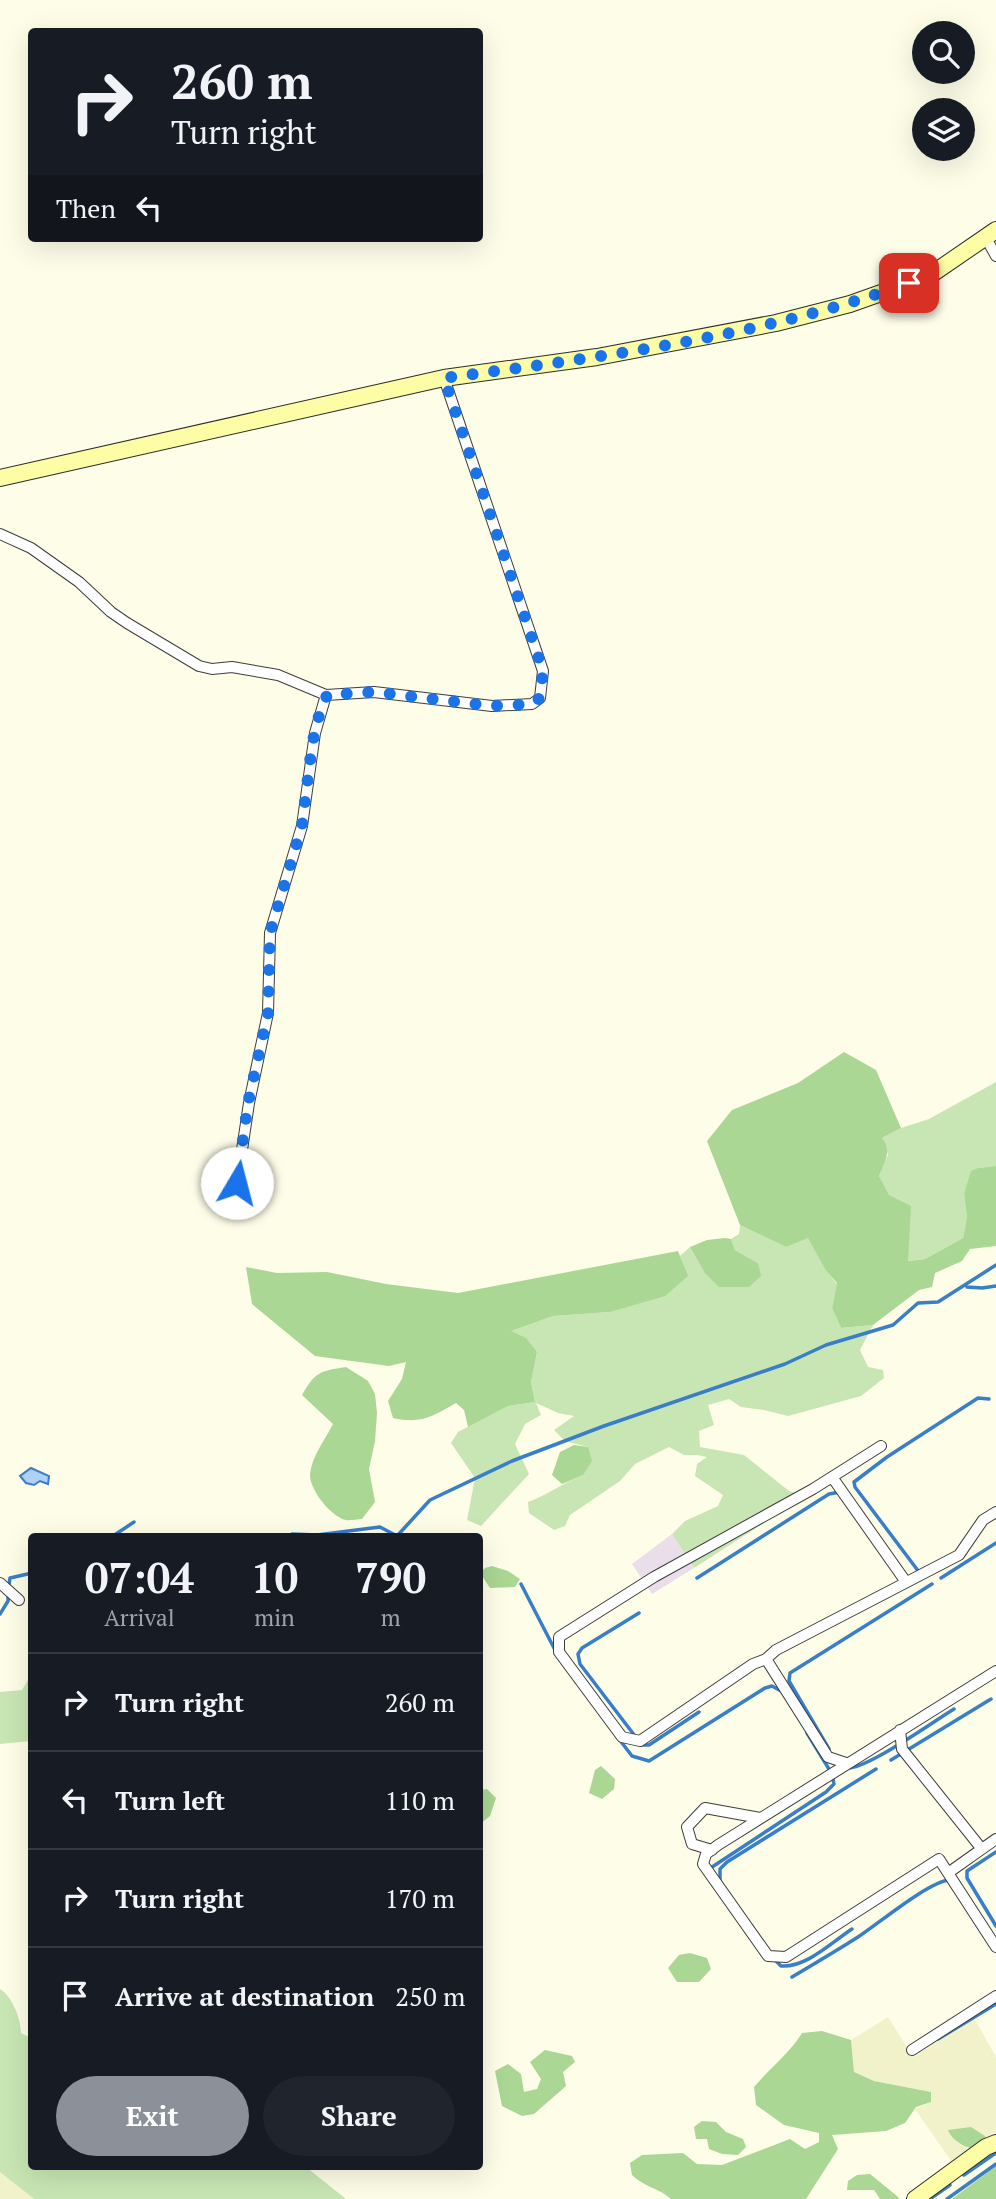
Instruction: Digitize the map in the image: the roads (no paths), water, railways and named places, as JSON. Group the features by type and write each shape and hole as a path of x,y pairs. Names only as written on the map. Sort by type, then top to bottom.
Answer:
{"street":[{"path":"0,478 444,378 597,357 800,317 850,304 929,276 991,234 996,256"},
{"path":"0,534 31,548 58,566 127,623 200,666 212,669 232,667 278,676 327,695 374,692 492,706 532,704 540,698 543,671 444,378"},
{"path":"237,1183 248,1103 268,1013 270,933 302,826 316,724 327,695"},
{"path":"881,1446 832,1477 654,1577 559,1637 559,1652 622,1737 640,1741 776,1650 960,1555 983,1520 996,1512"},
{"path":"832,1477 906,1582"},
{"path":"0,1583 19,1600"},
{"path":"766,1659 828,1757 827,1776"},
{"path":"996,1671 760,1818 706,1854 703,1864 768,1956 786,1957 939,1859 996,1947"},
{"path":"900,1730 902,1749 981,1848"},
{"path":"828,1757 846,1763"},
{"path":"712,1850 692,1844 687,1827 705,1808 760,1818"},
{"path":"948,1873 996,1839"},
{"path":"912,2050 996,1996"},
{"path":"915,2199 986,2147 996,2143"}],"water":[{"path":"31,1468 49,1476 48,1484 40,1481 34,1485 26,1483 20,1476"}],"waterway":[{"path":"400,1533 430,1500 512,1461 604,1426 785,1364 826,1345 893,1325 918,1303 938,1302 996,1265"},
{"path":"967,1287 996,1286"},
{"path":"919,1572 855,1487 854,1482 887,1457 978,1398 989,1399"},
{"path":"697,1578 829,1494 840,1492"},
{"path":"118,1533 134,1522"},
{"path":"333,1533 380,1527 391,1533"},
{"path":"941,1578 996,1543"},
{"path":"9,1585 10,1578 28,1574"},
{"path":"521,1584 555,1650"},
{"path":"829,1749 789,1681 790,1673 932,1584"},
{"path":"0,1614 8,1601 8,1593"},
{"path":"635,1736 580,1664 578,1654 582,1648 639,1613"},
{"path":"619,1739 632,1756 649,1761 765,1688 772,1686 781,1691"},
{"path":"891,1760 991,1699"},
{"path":"844,1768 866,1763 881,1755 954,1709"},
{"path":"639,1743 649,1745 699,1712"},
{"path":"709,1869 826,1792 834,1784 832,1774 807,1733"},
{"path":"720,1880 720,1869 727,1862 876,1769"},
{"path":"996,1852 967,1871 967,1878 996,1926"},
{"path":"792,1977 858,1937 930,1887 950,1880"},
{"path":"774,1959 781,1966 800,1963 852,1929"},
{"path":"938,2039 996,2004"},
{"path":"964,2175 996,2153"},
{"path":"947,2199 996,2164"},
{"path":"930,2199 950,2185"}]}
